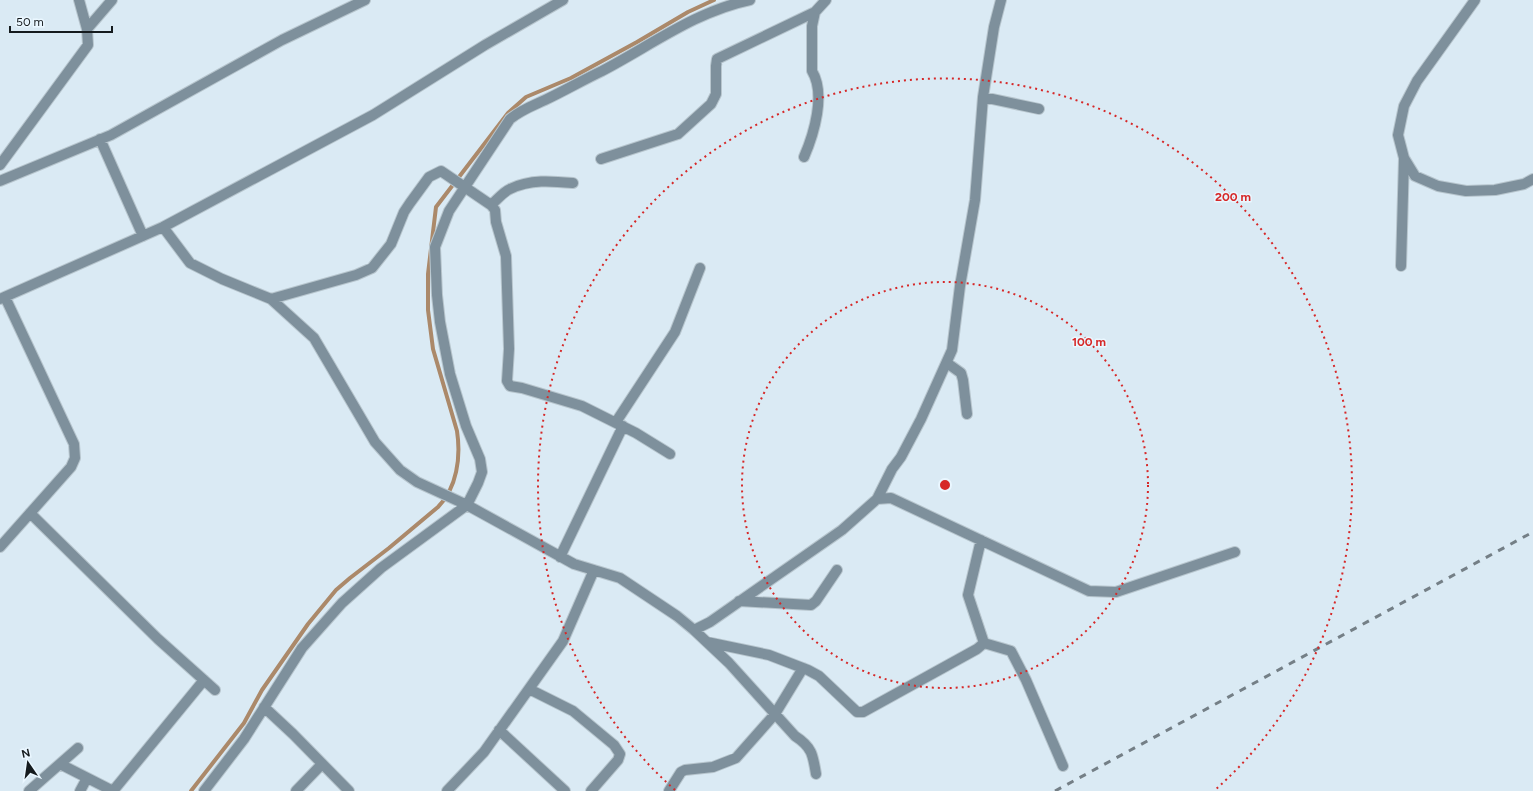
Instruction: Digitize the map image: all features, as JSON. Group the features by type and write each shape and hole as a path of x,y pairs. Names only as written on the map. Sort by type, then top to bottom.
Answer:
{"street":[{"path":"0,165 88,45 87,29 79,0"},
{"path":"87,29 112,0"},
{"path":"0,181 111,134 282,40 365,0"},
{"path":"0,547 71,467 75,452 70,437 3,298 163,227 373,115 485,45 563,0"},
{"path":"204,791 244,739 302,648 342,603 381,568 467,505 478,483 482,472 480,459 466,426 450,374 440,322 435,264 437,242 449,211 462,186 510,119 521,110 545,100 709,12 734,3 750,0"},
{"path":"601,159 678,134 711,104 716,94 717,59 815,12 826,0"},
{"path":"694,630 710,622 842,530 877,499 892,468 900,457 921,419 952,350 960,286 975,200 983,96 994,27 1001,0"},
{"path":"1401,266 1404,158 1398,135 1404,106 1417,80 1475,0"},
{"path":"804,158 813,136 819,99 815,76 812,71 812,26 815,12"},
{"path":"983,96 1039,109"},
{"path":"100,139 143,236"},
{"path":"1404,158 1415,176 1438,186 1466,192 1495,190 1524,184 1533,179"},
{"path":"271,299 356,275 372,268 391,244 404,212 429,177 441,171 491,205 495,210 496,222 506,256 509,349 507,381 510,386 522,388 575,404 619,424 670,454"},
{"path":"491,205 509,189 521,185 548,181 573,183"},
{"path":"163,227 190,263 222,279 271,299 314,338 375,442 400,470 417,482 506,525 574,564 620,578 677,616 729,663 795,736 805,742 812,753 816,774"},
{"path":"560,557 619,424 675,332 700,268"},
{"path":"946,363 961,373 967,414"},
{"path":"877,499 891,498 1089,591 1116,592 1235,552"},
{"path":"30,514 158,639 215,690"},
{"path":"981,540 968,595 984,643"},
{"path":"447,791 484,752 563,641 594,570"},
{"path":"739,601 811,605 816,601 837,570"},
{"path":"707,642 769,655 803,668 819,676 857,712 863,712 977,649 984,643"},
{"path":"984,643 1011,651 1026,680 1063,766"},
{"path":"669,791 681,772 684,770 713,767 736,758 775,714 803,668"},
{"path":"60,764 113,791 204,680"},
{"path":"529,689 573,711 614,745 620,754 618,760 591,791"},
{"path":"264,707 349,791"},
{"path":"499,730 565,791"},
{"path":"28,791 78,748"},
{"path":"296,791 322,764"},
{"path":"80,791 87,778"}],"waterway":[{"path":"191,791 244,723 262,690 308,624 336,590 438,507 450,491 458,461 457,431 433,349 428,310 428,274 436,207 508,113 526,97 571,78 688,12 714,0"}],"railway":[{"path":"1055,791 1533,532"}]}
